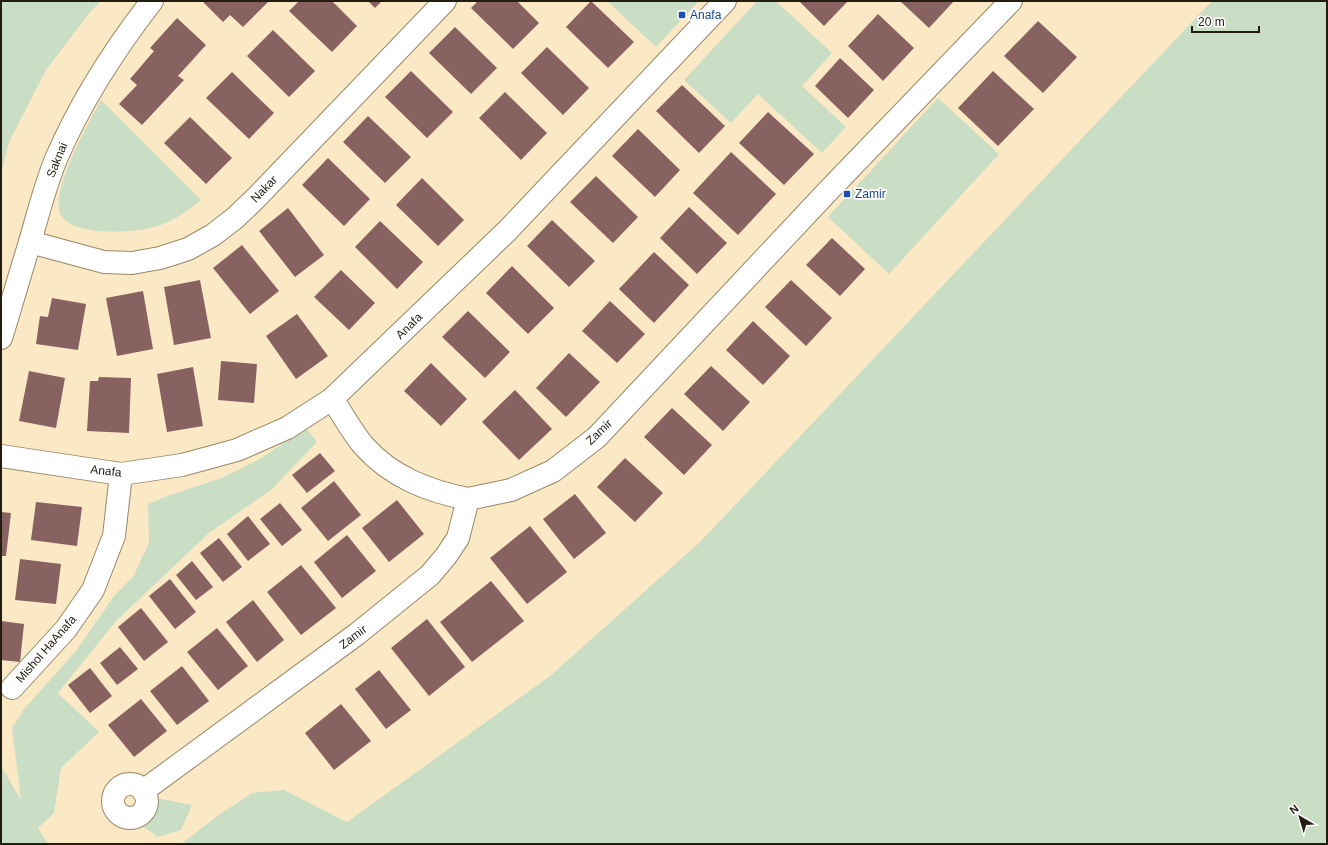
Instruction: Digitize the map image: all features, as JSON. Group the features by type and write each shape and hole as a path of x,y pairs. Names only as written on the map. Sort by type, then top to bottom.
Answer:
{"street":[{"name":"Saknai","path":"1,338 45,189 56,159 72,124 98,76 152,1"},
{"name":"Nakar","path":"30,242 104,262 132,263 160,258 188,249 213,235 235,218 256,198 445,1"},
{"name":"Anafa","path":"1,456 121,474 182,465 237,450 287,428 332,399 507,232 726,1"},
{"name":"Zamir","path":"143,791 356,634 430,576 458,538 468,499 511,490 553,471 597,437 828,191 1011,1"},
{"path":"332,399 363,445 388,469 420,486 468,499"},
{"name":"Mishol HaAnafa","path":"12,688 66,629 93,590 114,536 121,474"}],"green space":[{"path":"1,1 101,1 90,12 46,70 9,142 1,174"},
{"path":"607,1 699,1 656,47"},
{"path":"757,1 776,1 832,53 802,86 846,127 822,153 758,94 731,123 684,80"},
{"path":"1212,1 1327,1 1327,844 181,844 220,814 252,793 284,790 347,822 550,676 700,542"},
{"path":"938,98 999,154 889,274 828,217"},
{"path":"101,100 201,200 173,219 161,225 132,231 117,232 86,229 74,225 64,219 59,210 59,199 62,185 73,154"},
{"path":"306,428 317,442 271,490 209,533 117,620 58,693 99,732 61,768 54,813 38,828 48,844 1,844 1,766 21,800 12,728 24,709 76,651 114,596 133,577 149,543 148,504 219,479 258,460"},
{"path":"151,797 192,805 181,830 158,837 138,823"}],"building":[{"path":"202,1 269,1 243,27 230,15 223,22"},
{"path":"299,1 332,1 357,26 332,52 289,11"},
{"path":"368,1 382,1 375,8"},
{"path":"478,1 517,1 539,23 513,49 471,8"},
{"path":"591,1 634,42 608,68 566,27"},
{"path":"799,1 848,1 824,26"},
{"path":"900,1 954,1 929,28"},
{"path":"878,14 914,48 883,81 848,46"},
{"path":"177,18 206,45 178,76 184,80 142,125 119,104 137,85 130,79 154,51 150,48"},
{"path":"1038,21 1077,57 1043,93 1004,56"},
{"path":"455,27 497,68 471,94 429,53"},
{"path":"273,30 315,71 289,97 247,56"},
{"path":"547,47 589,88 563,115 521,73"},
{"path":"840,58 874,90 848,118 815,86"},
{"path":"411,71 453,112 427,138 385,97"},
{"path":"993,71 1034,109 998,146 958,108"},
{"path":"232,72 274,113 249,139 206,98"},
{"path":"682,85 725,126 699,153 656,111"},
{"path":"505,92 547,133 521,160 479,118"},
{"path":"768,112 814,154 784,185 739,143"},
{"path":"368,116 411,157 385,183 343,142"},
{"path":"190,117 232,158 206,184 164,143"},
{"path":"638,129 680,170 655,197 612,156"},
{"path":"731,152 776,194 738,235 693,193"},
{"path":"328,158 370,199 344,226 302,185"},
{"path":"596,176 638,217 613,243 570,202"},
{"path":"422,178 464,220 438,246 396,205"},
{"path":"689,207 727,243 697,274 660,238"},
{"path":"288,208 324,255 295,277 259,231"},
{"path":"552,220 595,261 569,287 527,246"},
{"path":"380,221 423,262 397,289 355,247"},
{"path":"832,238 865,269 840,296 806,265"},
{"path":"242,245 279,291 250,314 213,268"},
{"path":"654,252 689,285 654,323 619,289"},
{"path":"512,266 554,308 528,334 486,293"},
{"path":"341,270 375,303 349,330 314,297"},
{"path":"200,280 211,338 174,345 164,287"},
{"path":"791,280 832,318 806,346 765,307"},
{"path":"143,291 153,349 117,356 106,298"},
{"path":"52,298 86,304 78,350 36,344 40,316 48,317"},
{"path":"610,301 645,334 617,363 582,331"},
{"path":"468,311 510,352 485,378 442,337"},
{"path":"297,314 328,356 296,379 266,336"},
{"path":"753,321 790,356 763,385 726,350"},
{"path":"569,353 600,382 566,417 536,388"},
{"path":"221,361 257,364 254,403 218,400"},
{"path":"431,363 467,399 441,426 404,391"},
{"path":"711,366 750,402 723,431 684,394"},
{"path":"193,367 203,426 167,432 157,374"},
{"path":"29,371 65,378 56,428 19,421"},
{"path":"99,377 131,378 129,433 87,431 90,381 98,381"},
{"path":"515,390 552,429 519,460 482,422"},
{"path":"672,408 712,445 684,475 644,437"},
{"path":"320,453 335,471 307,493 292,475"},
{"path":"625,458 663,493 635,522 597,487"},
{"path":"334,481 361,515 328,541 301,508"},
{"path":"575,494 606,533 574,559 543,519"},
{"path":"397,500 424,534 389,562 362,528"},
{"path":"36,502 82,507 77,546 31,540"},
{"path":"280,503 302,530 282,546 260,519"},
{"path":"1,512 11,513 6,556 1,556"},
{"path":"248,516 270,544 248,561 227,534"},
{"path":"530,526 567,572 527,604 490,558"},
{"path":"347,535 376,571 342,598 314,562"},
{"path":"219,538 242,567 223,582 200,553"},
{"path":"20,559 61,564 56,604 15,600"},
{"path":"192,561 213,587 196,600 176,575"},
{"path":"301,565 336,608 301,635 267,592"},
{"path":"170,579 196,612 175,629 149,596"},
{"path":"491,581 524,621 472,662 440,622"},
{"path":"253,600 284,640 257,662 226,622"},
{"path":"141,608 168,642 144,661 118,627"},
{"path":"427,619 465,667 429,696 391,648"},
{"path":"1,621 24,624 20,662 1,660"},
{"path":"217,628 248,666 218,690 187,652"},
{"path":"120,647 138,669 117,685 100,663"},
{"path":"182,666 209,701 177,725 150,691"},
{"path":"90,668 112,696 90,713 68,685"},
{"path":"379,670 411,710 386,729 355,689"},
{"path":"141,699 167,731 134,757 108,725"},
{"path":"341,704 371,741 334,770 305,733"}],"place":[{"name":"Anafa","path":"682,15"},
{"name":"Zamir","path":"847,194"}]}
